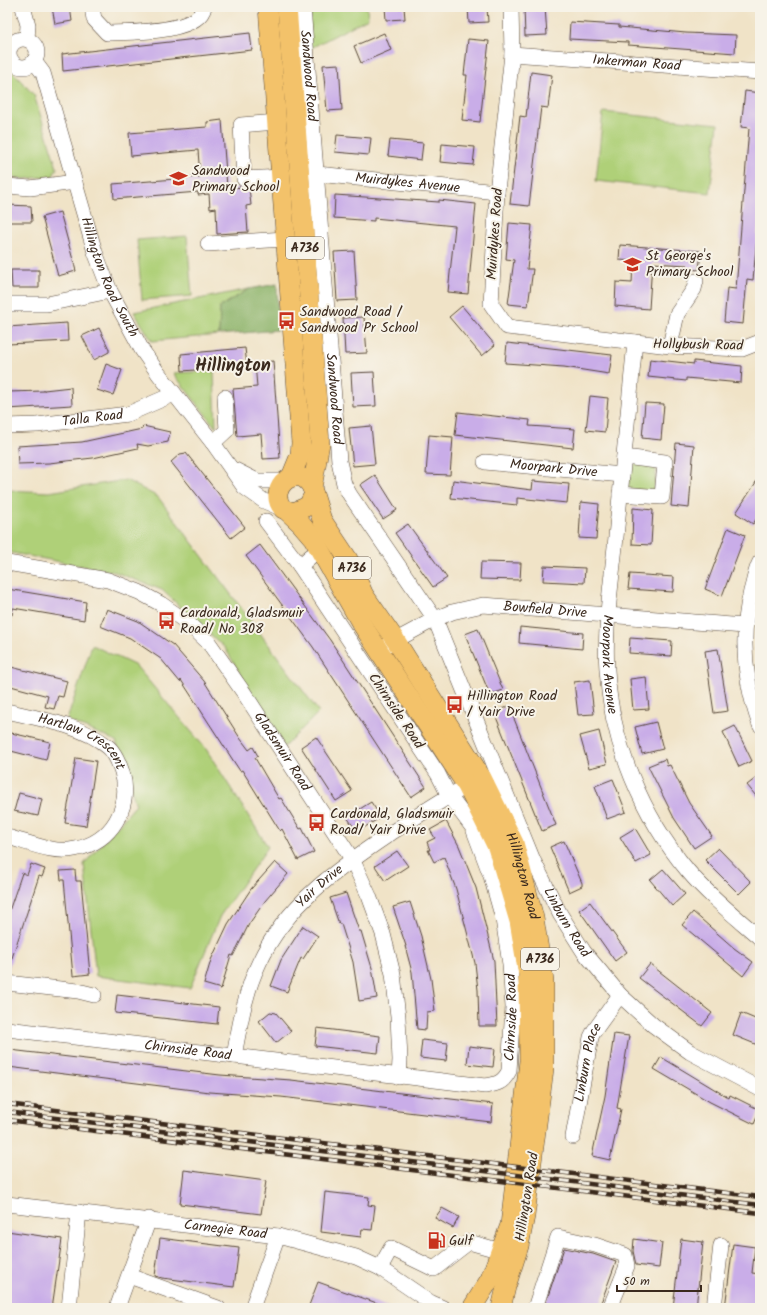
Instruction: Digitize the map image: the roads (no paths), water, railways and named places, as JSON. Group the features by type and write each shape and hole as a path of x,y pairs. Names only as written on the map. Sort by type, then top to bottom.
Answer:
{"main road":[{"name":"A736","path":"268,7 301,443 299,460 288,479"},
{"name":"Sandwood Road","path":"287,7 320,444 313,491"},
{"path":"302,477 308,481 313,491 311,503 304,509 294,512 285,510 277,499 279,488 288,479 302,477"},
{"name":"Hillington Road","path":"313,491 322,520 348,559 372,607 396,641 474,782 497,846 519,921 528,975 529,1061 510,1225 501,1252 484,1290 472,1308"},
{"name":"Hillington Road","path":"285,510 301,524 313,538 361,623 474,782 514,843 534,918 544,981 545,1047 536,1134 519,1246 501,1308"}],"street":[{"path":"23,7 28,24 27,39"},
{"path":"92,7 94,19 107,34 171,28 191,23 198,18 204,7"},
{"name":"Sandwood Road","path":"303,7 339,461 344,484 357,507 434,619"},
{"name":"Muirdykes Road","path":"511,7 512,54 497,192 491,304 507,327 635,342"},
{"path":"19,39 27,39 36,47 37,54 34,61 24,67 10,67 9,45 19,39"},
{"name":"Inkerman Road","path":"512,54 760,72"},
{"name":"Hillington Road South","path":"34,61 43,73 95,252 110,291 142,350 174,394 232,468 244,487 253,494 285,510"},
{"path":"277,122 241,125 244,179 281,177"},
{"name":"Muirdykes Avenue","path":"317,174 497,192"},
{"path":"7,186 30,188 75,182"},
{"path":"208,244 285,239"},
{"path":"670,346 677,314 694,289 696,281"},
{"path":"7,304 25,306 47,304 110,291"},
{"name":"Hollybush Road","path":"635,342 670,346 742,349 760,342"},
{"name":"Moorpark Avenue","path":"635,342 609,615 606,670 614,719 632,776 649,813 671,850 690,873 760,938"},
{"name":"Talla Road","path":"7,426 37,425 128,414 174,394"},
{"path":"213,444 227,430 225,397"},
{"path":"620,494 662,497 665,462 624,457"},
{"name":"Moorpark Drive","path":"485,462 622,475"},
{"name":"Hillington Road South","path":"232,468 257,481 288,479"},
{"name":"Chirnside Road","path":"7,1029 399,1077 485,1086 499,1084 509,1071 514,1007 510,964 503,919 491,876 472,828 449,796 438,774 300,566 266,521"},
{"path":"300,566 311,556"},
{"name":"Gladsmuir Road","path":"7,563 108,580 139,592 161,604 188,623 209,643 240,687 352,859 369,896 383,934 393,974 399,1039 399,1077"},
{"path":"759,566 744,626 744,654 754,683 752,701 760,725"},
{"name":"Bowfield Drive","path":"379,650 434,619 452,612 482,605 744,626"},
{"name":"Linburn Road","path":"434,619 533,860 560,914 584,952 620,996 653,1025 690,1052 760,1089"},
{"name":"Hartlaw Crescent","path":"7,712 64,726 92,736 108,747 120,765 124,781 124,798 119,817 108,833 92,845 74,850 57,850 7,837"},
{"name":"Yair Drive","path":"234,1056 244,1003 259,962 274,936 288,917 306,897 352,859 449,796 474,782"},
{"path":"7,983 78,991 94,995"},
{"name":"Linburn Place","path":"573,1137 591,1036 620,996"},
{"name":"Carnegie Road","path":"7,1204 278,1236 356,1257 380,1268 436,1306"},
{"path":"69,1308 79,1212"},
{"path":"117,1308 148,1220"},
{"path":"252,1308 278,1236"},
{"path":"535,1308 558,1237 595,1245 625,1254 627,1266 610,1308"},
{"path":"380,1268 391,1248 434,1269 470,1242 501,1252"},
{"path":"714,1308 721,1245"},
{"path":"128,1276 218,1308"}],"railway":[{"path":"7,1104 760,1197"},
{"path":"7,1112 760,1205"},
{"path":"7,1120 760,1213"}],"place":[{"name":"Sandwood Primary School","path":"179,179"},
{"name":"St George's Primary School","path":"633,264"},
{"name":"Sandwood Road / Sandwood Pr School","path":"287,320"},
{"name":"Cardonald, Gladsmuir Road/ No 308","path":"167,621"},
{"name":"Hillington Road / Yair Drive","path":"454,704"},
{"name":"Cardonald, Gladsmuir Road/ Yair Drive","path":"317,822"},
{"name":"Gulf","path":"436,1241"}],"district":[{"name":"Hillington","path":"233,366"}]}
